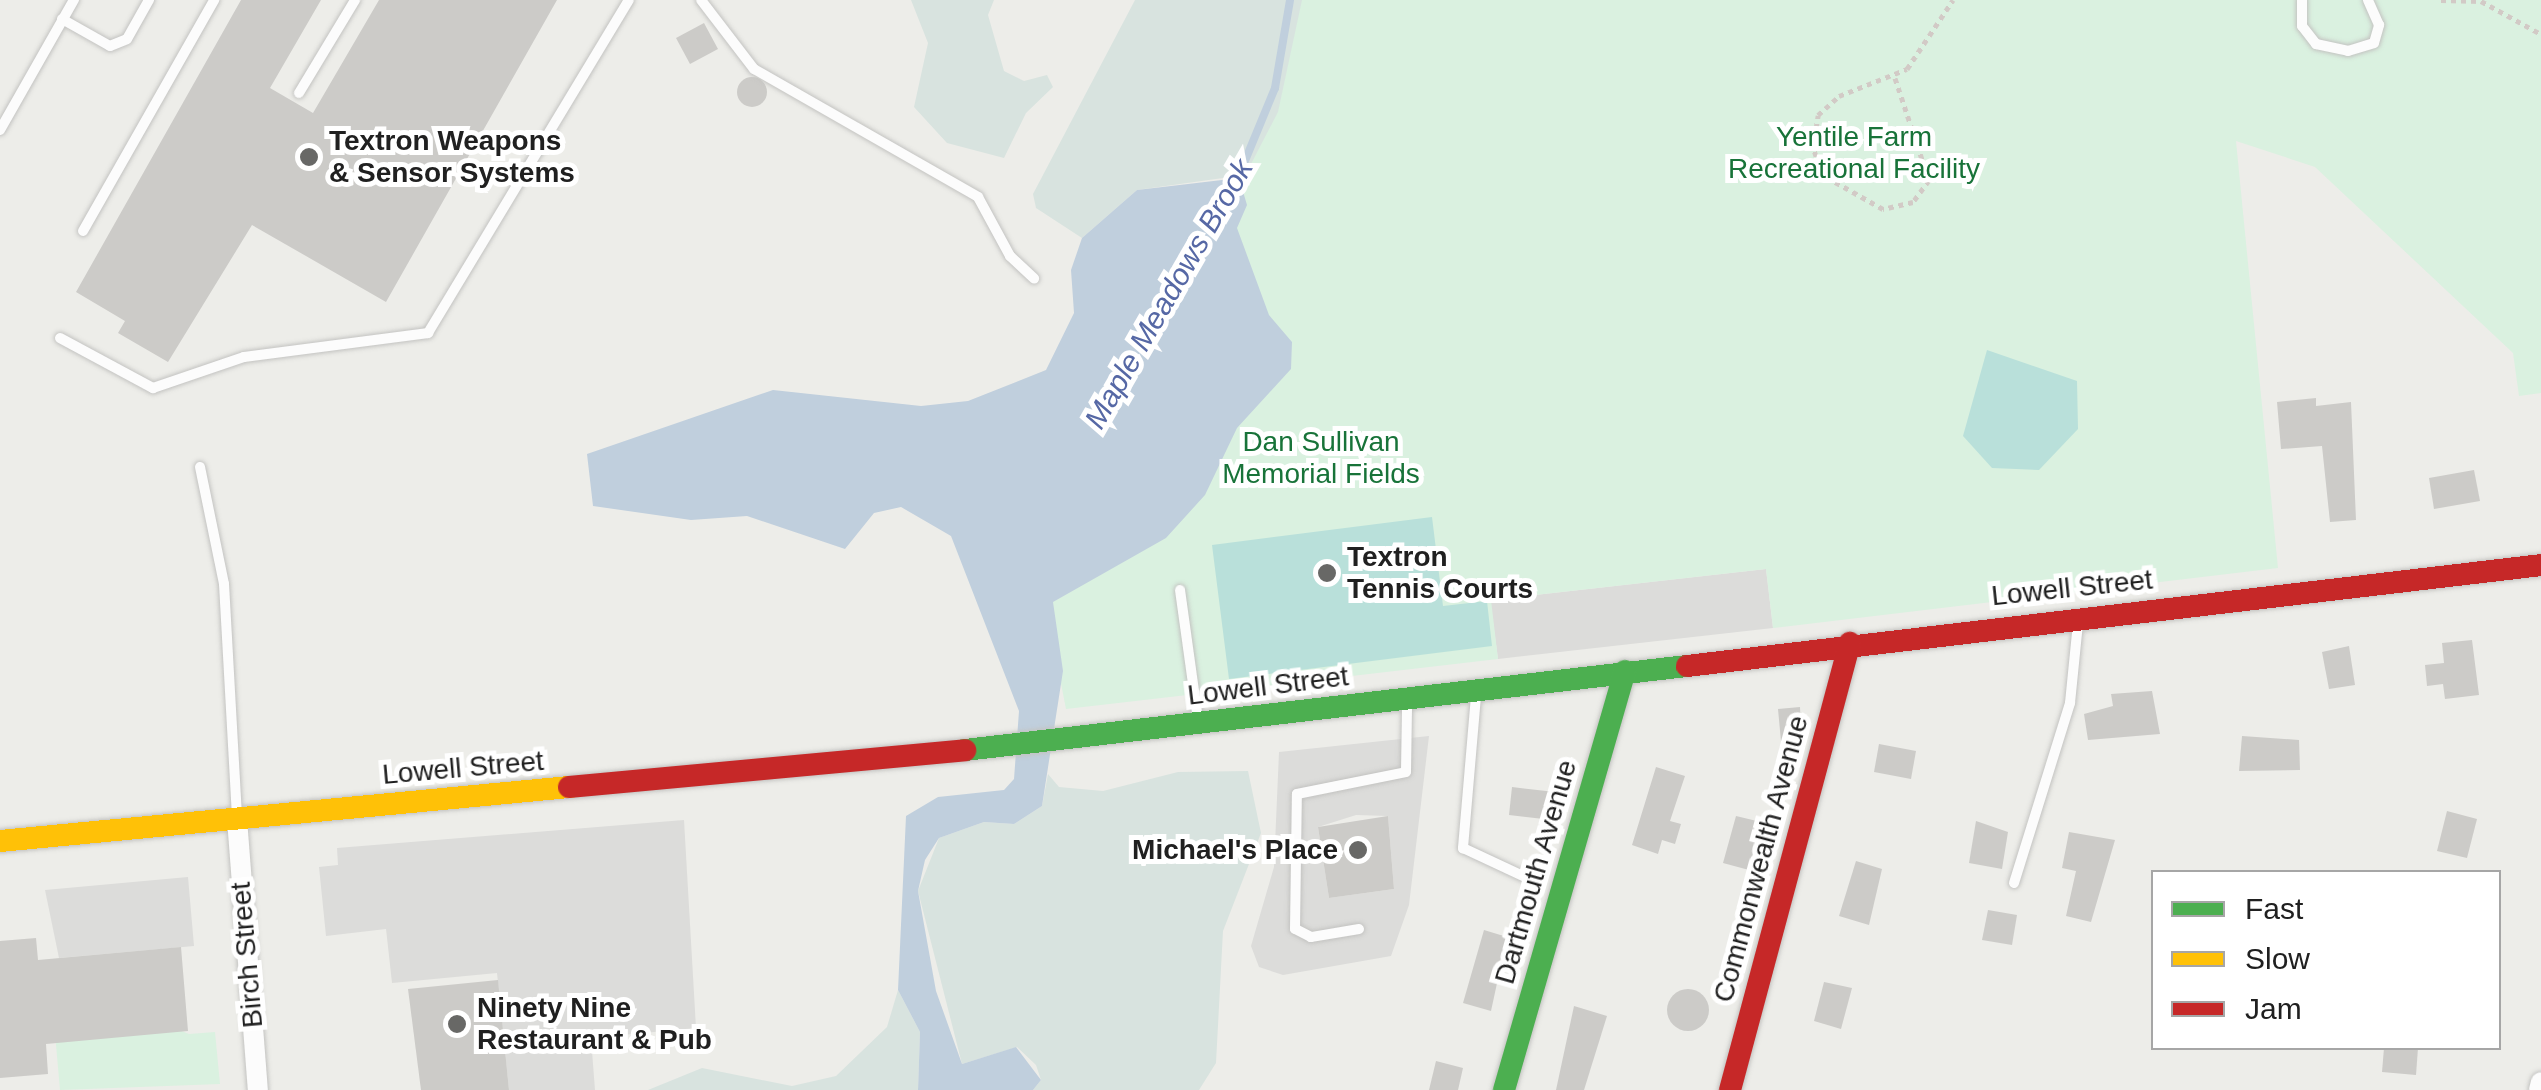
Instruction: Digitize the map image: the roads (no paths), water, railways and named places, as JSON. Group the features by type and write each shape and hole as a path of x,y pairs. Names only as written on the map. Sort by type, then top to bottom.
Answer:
{"main road":[{"name":"Lowell Street","path":"0,841 1068,740 1850,643 2541,565"},
{"name":"Commonwealth Avenue","path":"1730,1090 1850,643"},
{"name":"Dartmouth Avenue","path":"1504,1090 1625,671"}],"street":[{"name":"Birch Street","path":"237,820 258,1090"},
{"path":"2539,1090 2541,1082"}],"lane":[{"path":"0,130 74,0"},
{"path":"62,19 110,46 127,38 149,0"},
{"path":"82,231 214,0"},
{"path":"299,93 355,0"},
{"path":"60,338 153,388 244,357 428,332 629,0"},
{"path":"702,0 754,69 978,197 1010,256 1034,278"},
{"path":"2302,0 2302,26 2316,44 2348,51 2374,44 2379,25 2368,0"},
{"path":"200,467 224,584 237,820"},
{"path":"1180,590 1199,725"},
{"path":"2014,883 2070,703 2078,617"},
{"path":"1475,690 1462,848 1524,877"},
{"path":"1359,929 1310,937 1295,930 1297,794 1406,772 1406,699"}],"water":[{"path":"1239,178 1247,205 1237,228 1269,315 1292,342 1291,369 1237,428 1205,495 1166,538 1053,602 1063,671 1042,806 1014,824 984,822 939,838 925,860 918,891 936,991 962,1064 1016,1047 1041,1080 1033,1090 918,1090 920,1032 898,990 906,816 938,797 1004,790 1014,779 1019,711 951,536 901,507 874,513 845,549 747,516 691,520 593,506 587,454 773,390 921,406 968,401 1046,370 1074,313 1071,270 1082,238 1137,190"}],"waterway":[{"name":"Maple Meadows Brook","path":"1235,185 1275,88 1290,0"}],"place":[{"name":"Textron Weapons & Sensor Systems","path":"309,157"},
{"name":"Textron Tennis Courts","path":"1327,573"},
{"name":"Michael's Place","path":"1358,850"},
{"name":"Ninety Nine Restaurant & Pub","path":"457,1024"}],"park label":[{"name":"Yentile Farm Recreational Facility","path":"1854,153"},
{"name":"Dan Sullivan Memorial Fields","path":"1321,458"}]}
